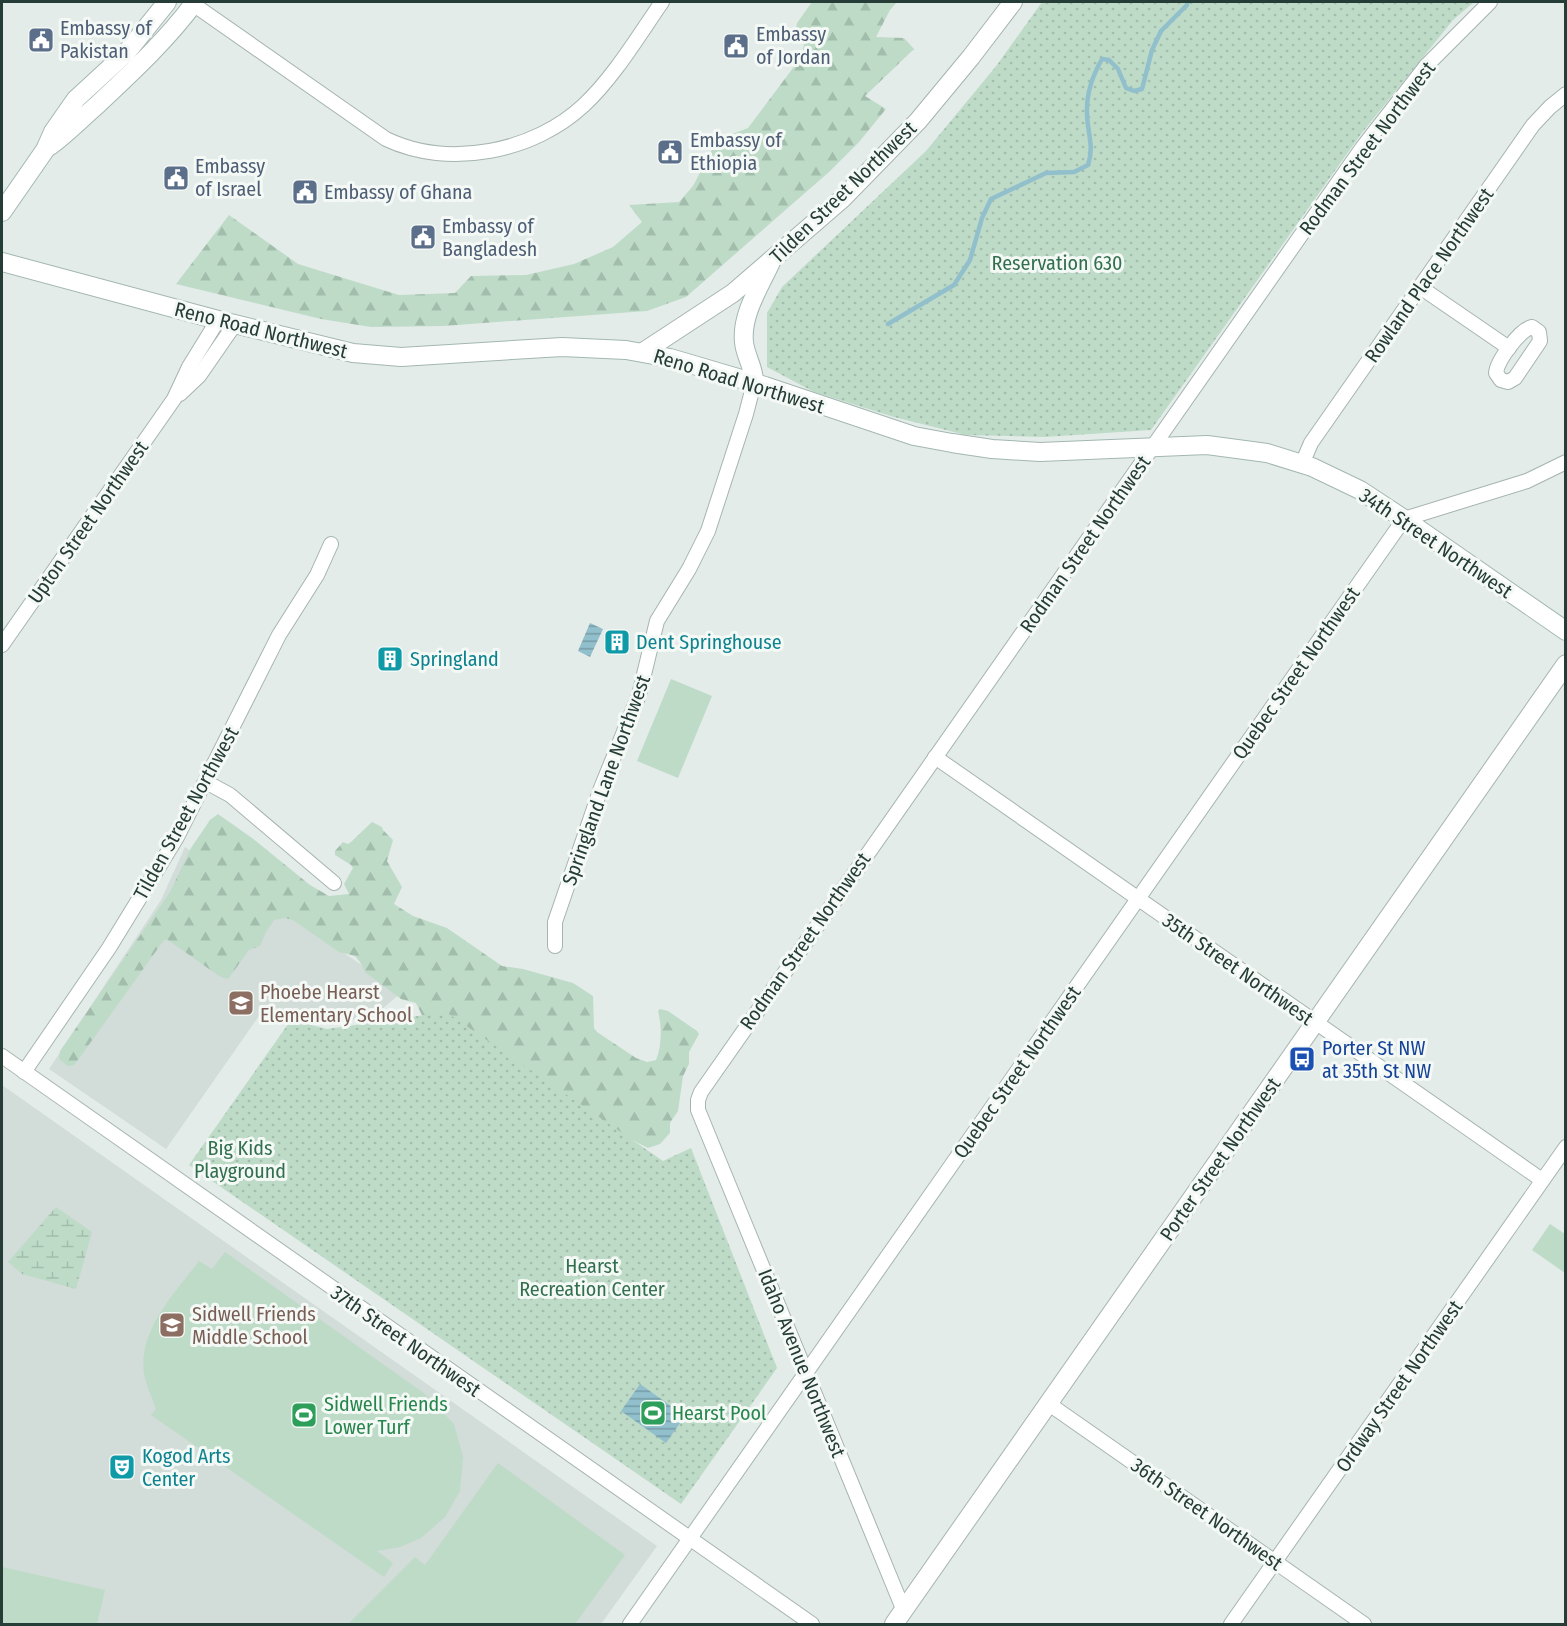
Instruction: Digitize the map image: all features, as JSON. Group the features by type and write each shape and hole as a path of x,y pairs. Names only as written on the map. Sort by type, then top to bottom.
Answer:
{"main road":[{"path":"2,212 45,150 53,132 76,99 126,53 167,2"},
{"path":"45,150 71,130 126,79 168,36 193,2"},
{"name":"Tilden Street Northwest","path":"643,352 720,303 771,262 842,199 900,139 971,57 1013,2"},
{"name":"Reno Road Northwest","path":"2,262 335,350 378,356 420,357 562,347 612,348 670,358 914,436 959,444 1032,452 1198,444 1267,453 1302,464"},
{"path":"754,383 745,350 744,330 750,309 771,262"},
{"name":"34th Street Northwest","path":"1302,464 1352,485 1566,631"},
{"name":"Porter Street Northwest","path":"902,1620 1049,1404 1566,664"}],"street":[{"path":"193,2 386,139 420,150 456,154 480,152 520,142 548,129 575,112 607,78 662,2"},
{"name":"Rodman Street Northwest","path":"698,1100 704,1086 1345,172 1399,99 1444,47 1490,2"},
{"name":"Rowland Place Northwest","path":"1302,464 1311,444 1533,125 1566,94"},
{"path":"1420,287 1509,348"},
{"name":"Upton Street Northwest","path":"2,645 174,399 199,376 226,322"},
{"name":"Springland Lane Northwest","path":"555,946 555,922 604,778 639,695 657,621 689,569 708,531 754,383"},
{"path":"1404,519 1527,481 1566,462"},
{"name":"Quebec Street Northwest","path":"630,1624 1404,519"},
{"name":"Tilden Street Northwest","path":"24,1072 117,936 177,837 279,635 317,575 332,544"},
{"name":"35th Street Northwest","path":"935,757 1542,1180"},
{"path":"206,782 230,795 334,883"},
{"name":"37th Street Northwest","path":"2,1056 812,1624"},
{"name":"Idaho Avenue Northwest","path":"698,1100 698,1110 806,1373 902,1620"},
{"name":"Ordway Street Northwest","path":"1232,1624 1566,1147"},
{"name":"36th Street Northwest","path":"1049,1404 1364,1624"}],"shaded area":[{"name":"Phoebe Hearst Elementary School","path":"185,847 402,992 373,1017 327,1024 261,1013 166,1149 49,1069 161,900"},
{"name":"Sidwell Friends Middle School","path":"2,1085 657,1546 601,1624 2,1624"}],"green space":[{"path":"812,2 897,2 890,10 876,37 904,38 914,49 865,96 886,109 859,142 829,172 686,297 647,311 444,326 371,327 321,319 176,284 229,215 298,264 399,295 455,293 471,276 526,275 574,264 613,247 642,222 629,205 679,202 693,186 717,140 748,128 802,56 804,44 796,29 797,23"},
{"name":"Reservation 630","path":"1042,2 1474,2 1453,20 1361,134 1151,430 1044,437 966,435 894,417 814,392 767,367 767,313 782,287 926,151 997,65"},
{"path":"671,679 712,696 678,778 637,761"},
{"path":"218,814 310,885 329,896 349,894 344,884 353,868 335,855 335,851 343,842 348,844 351,842 372,822 382,827 393,840 387,861 402,887 394,904 413,916 447,928 502,966 523,969 573,983 593,996 594,1028 597,1032 636,1058 647,1062 656,1060 660,1042 661,1029 658,1011 660,1009 668,1011 697,1031 699,1034 689,1052 689,1064 683,1076 678,1111 670,1123 670,1133 660,1144 648,1148 434,1040 416,1003 401,999 366,973 355,956 339,952 293,920 285,918 274,920 260,946 249,950 228,979 219,976 168,940 164,940 78,1060 74,1065 68,1066 59,1059 60,1051 170,892 191,848 210,820"},
{"name":"Hearst Recreation Center","path":"446,1012 663,1161 691,1148 777,1368 681,1504 189,1165 291,1020 327,1029"},
{"path":"56,1207 92,1232 76,1289 22,1274 8,1262"},
{"path":"1550,1224 1565,1234 1565,1273 1532,1250"},
{"path":"225,1252 425,1394 454,1424 463,1457 460,1491 445,1517 421,1538 400,1547 377,1551 393,1563 384,1577 151,1415 156,1409 145,1378 144,1357 152,1327 169,1299 199,1261 212,1269"},
{"path":"498,1463 625,1555 575,1624 348,1624 415,1557 425,1565"},
{"path":"2,1567 105,1590 97,1624 2,1624"}],"water":[{"path":"590,623 603,629 590,657 578,651"},
{"name":"Hearst Pool","path":"640,1384 685,1416 666,1443 621,1411"}],"waterway":[{"path":"888,324 954,285 970,260 982,218 991,199 1046,173 1074,172 1088,165 1091,150 1087,103 1096,70 1102,59 1109,60 1118,69 1126,88 1134,91 1142,89 1152,50 1161,31 1187,5 1187,2"}],"place":[{"name":"Embassy of Pakistan","path":"41,40"},
{"name":"Embassy of Jordan","path":"736,46"},
{"name":"Embassy of Ethiopia","path":"670,152"},
{"name":"Embassy of Israel","path":"176,178"},
{"name":"Embassy of Ghana","path":"305,192"},
{"name":"Embassy of Bangladesh","path":"423,237"},
{"name":"Dent Springhouse","path":"617,642"},
{"name":"Springland","path":"390,659"},
{"name":"Phoebe Hearst Elementary School","path":"241,1003"},
{"name":"Porter St NW at 35th St NW","path":"1302,1059"},
{"name":"Sidwell Friends Middle School","path":"172,1325"},
{"name":"Hearst Pool","path":"653,1413"},
{"name":"Sidwell Friends Lower Turf","path":"304,1415"},
{"name":"Kogod Arts Center","path":"122,1467"}],"park label":[{"name":"Big Kids Playground","path":"240,1160"}]}
